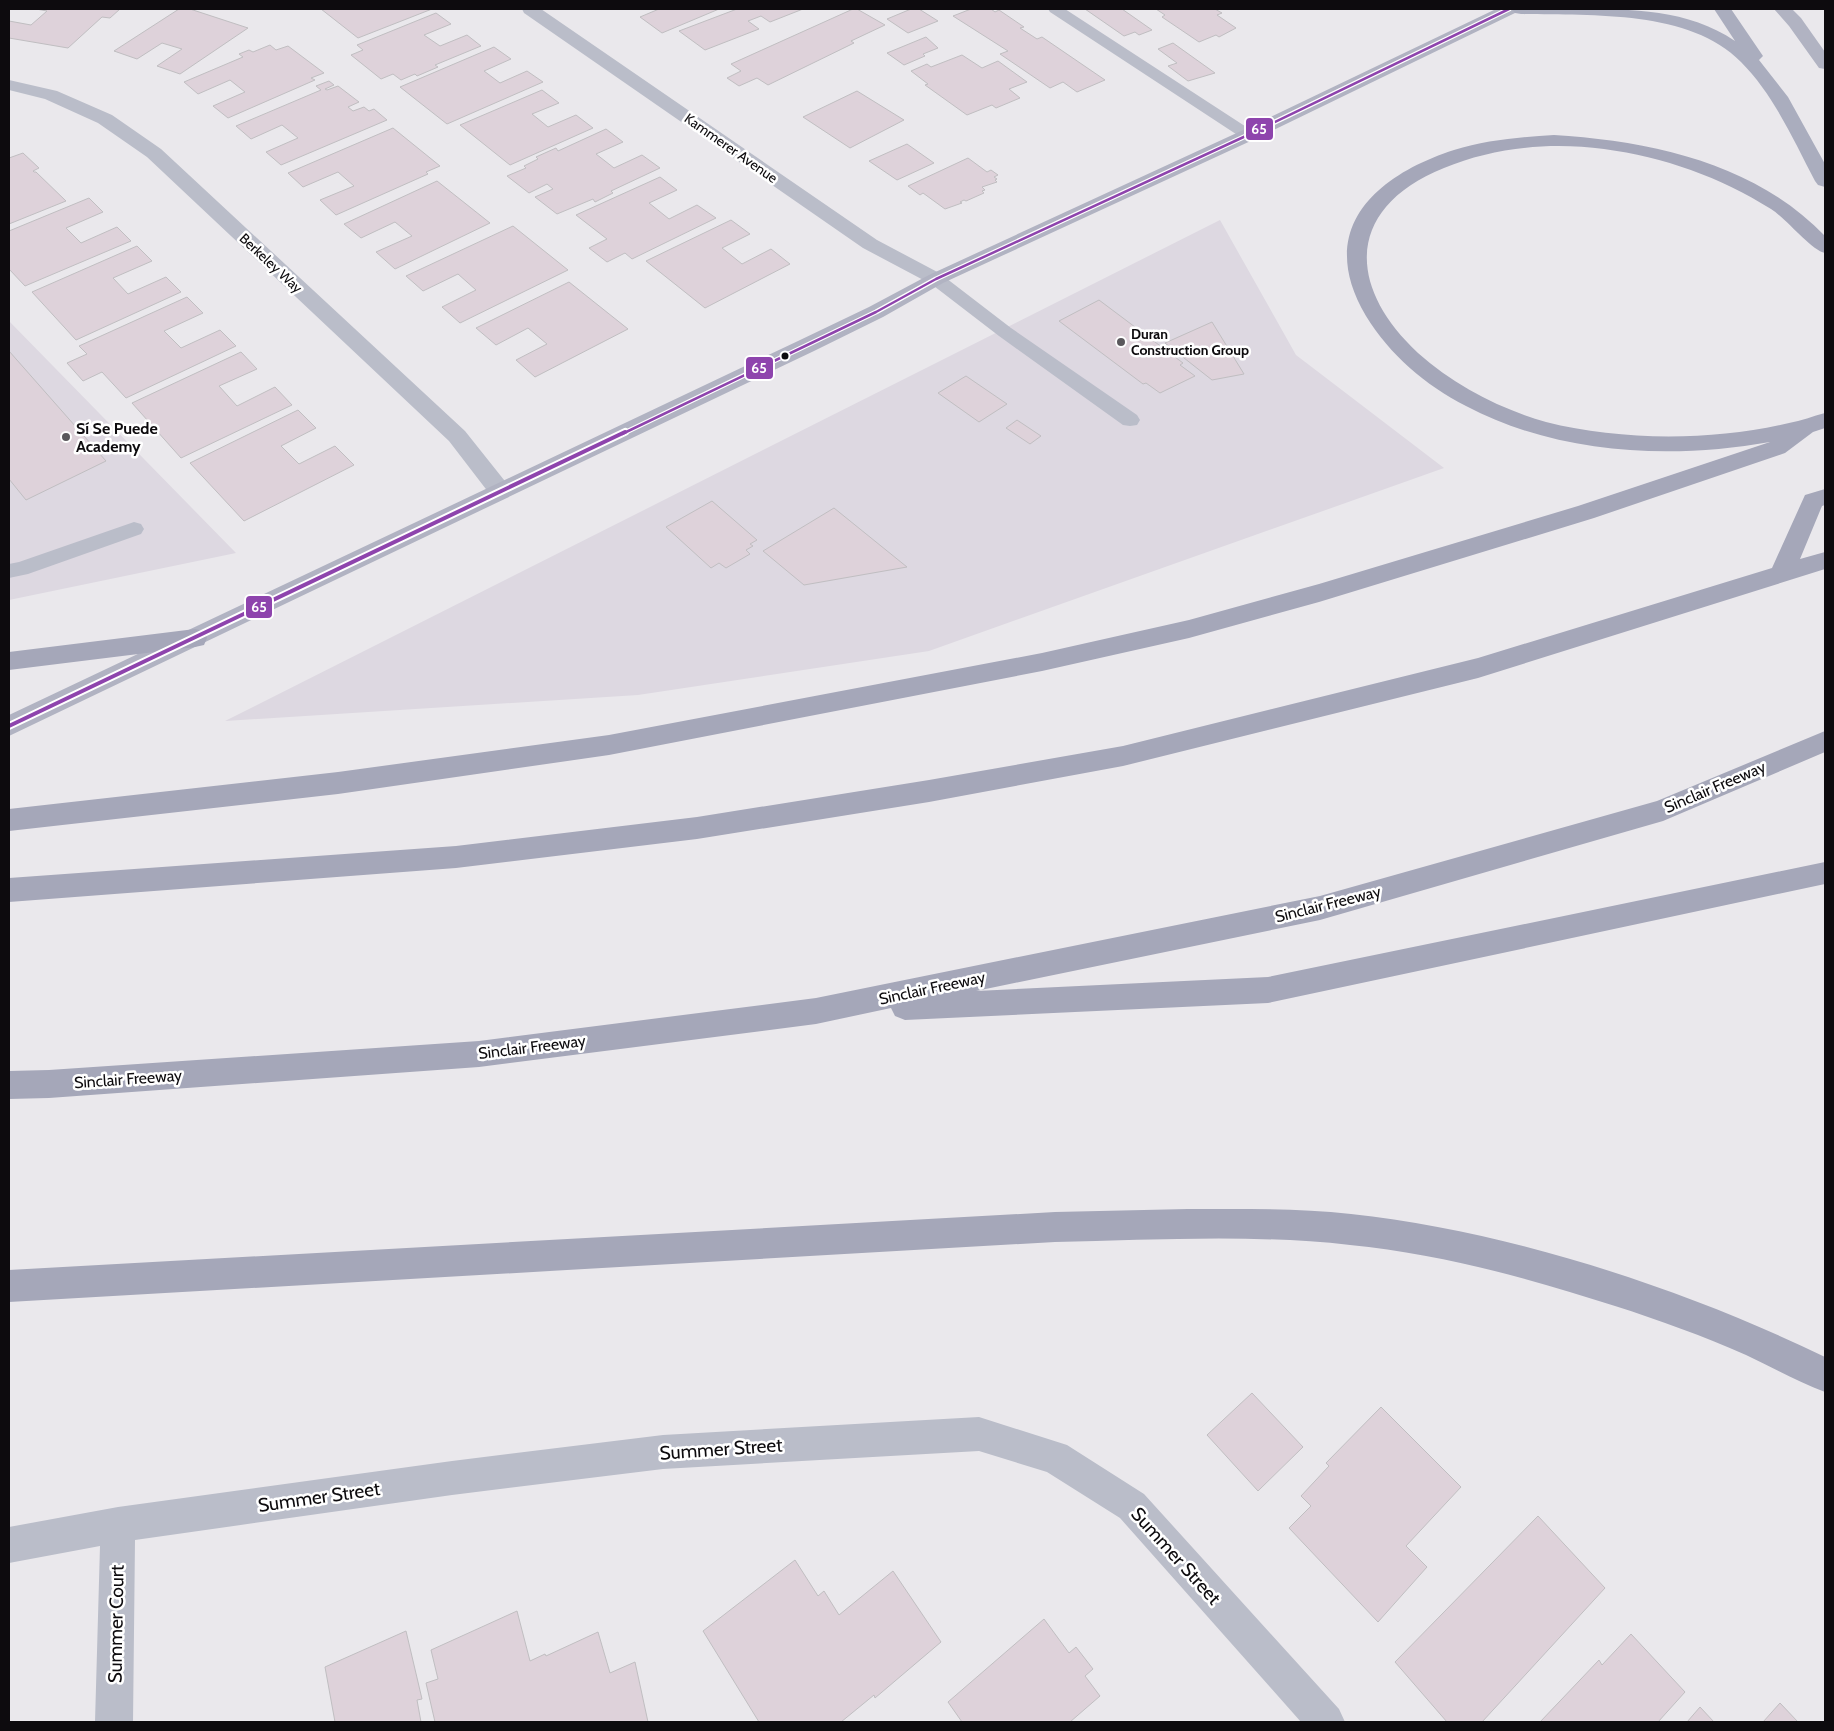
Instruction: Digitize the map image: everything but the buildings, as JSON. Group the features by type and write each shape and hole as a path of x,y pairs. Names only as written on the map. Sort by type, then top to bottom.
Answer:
{"highway":[{"path":"1825,247 1781,207 1749,188 1713,172 1675,159 1629,148 1586,142 1547,140 1507,143 1468,150 1436,162 1407,176 1382,196 1363,222 1356,250 1359,279 1369,304 1392,338 1420,366 1459,394 1503,415 1545,430 1592,439 1644,444 1688,444 1724,440 1804,428 1825,420"},
{"path":"9,820 357,781 609,745 1042,662 1162,635 1319,593 1586,512 1777,448 1804,428"},
{"path":"1781,575 1813,501 1825,496"},
{"path":"9,890 456,858 697,828 958,786 1123,756 1478,668 1825,560"},
{"path":"9,661 196,638"},
{"name":"Sinclair Freeway","path":"9,1085 68,1083 479,1054 816,1012 1320,908 1663,810 1825,740"},
{"path":"816,1012 1268,990 1825,873"},
{"path":"9,1286 1055,1227 1220,1223 1323,1227 1410,1237 1503,1258 1592,1282 1690,1315 1788,1356 1825,1374"}],"main road":[{"path":"9,726 196,638 500,490 806,346 876,312 936,279 1248,135 1509,9"},
{"path":"1521,9 1636,14 1682,21 1698,27 1714,34 1745,56 1788,112"},
{"path":"1724,9 1788,112 1825,181"},
{"path":"1782,9 1795,22 1825,64"}],"street":[{"name":"Kammerer Avenue","path":"530,9 870,244 936,279"},
{"name":"Berkeley Way","path":"9,85 51,95 105,118 154,153 457,436 500,490"},
{"name":"Summer Street","path":"9,1545 118,1526 452,1478 663,1452 979,1434 1055,1457 1132,1506 1326,1722"},
{"name":"Summer Court","path":"114,1722 118,1526"}],"lane":[{"path":"1055,9 1248,135"},
{"path":"936,279 1005,332 1130,420"},
{"path":"9,571 21,569 134,529"}],"shaded area":[{"path":"1220,220 1296,355 1444,468 929,651 638,695 225,721"},
{"name":"Sí Se Puede Academy","path":"9,321 236,553 9,600"}],"transit line":[{"name":"65","path":"9,726 806,346 876,312 936,279 1248,135 1509,9"}],"place":[{"name":"Duran Construction Group","path":"1121,342"},
{"name":"Sí Se Puede Academy","path":"66,437"}]}
